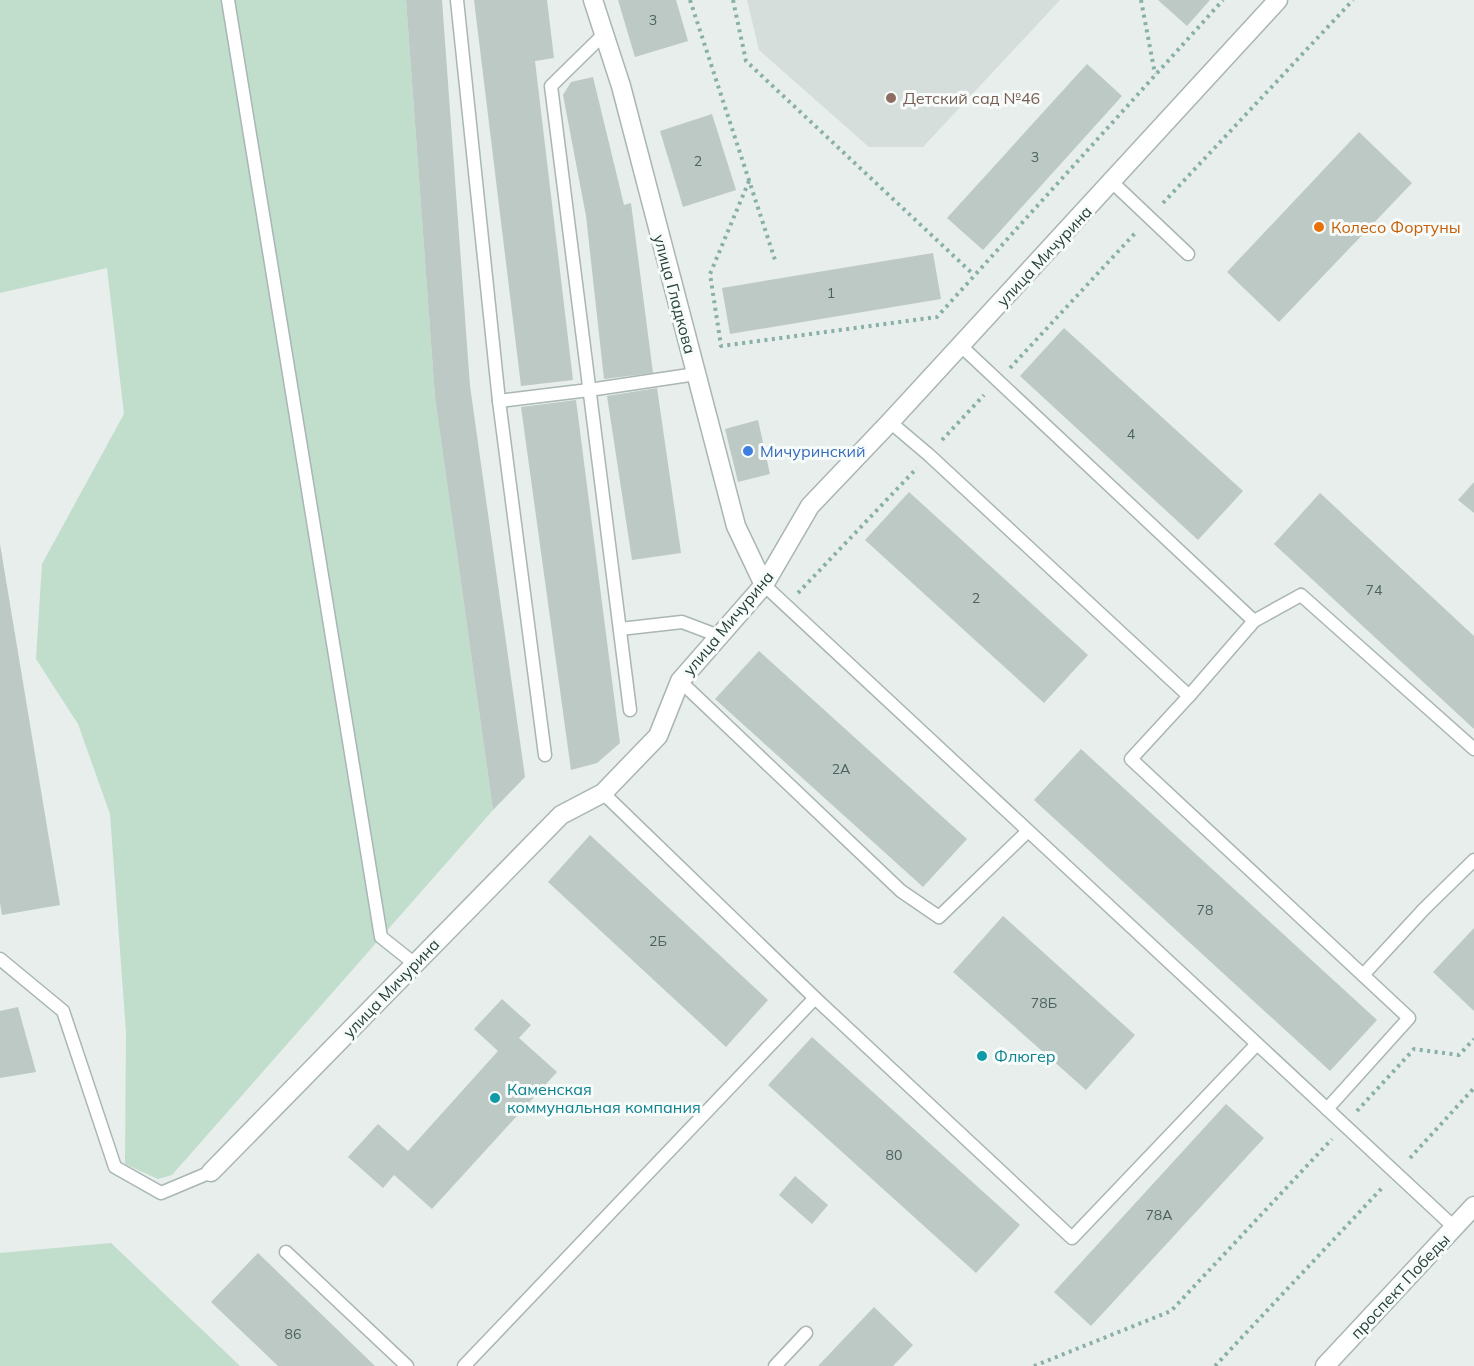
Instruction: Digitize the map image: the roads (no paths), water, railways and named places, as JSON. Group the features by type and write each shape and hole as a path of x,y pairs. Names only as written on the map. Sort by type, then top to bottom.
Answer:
{"street":[{"name":"улица Гладкова","path":"593,0 621,86 736,526 764,585"},
{"name":"улица Мичурина","path":"211,1172 561,815 603,793 658,736 680,681 764,585 810,506 961,346 1278,0"},
{"name":"проспект Победы","path":"1325,1366 1474,1206"}],"lane":[{"path":"228,0 381,937 415,964"},
{"path":"457,0 499,401 545,755"},
{"path":"604,34 551,86 630,710"},
{"path":"1112,182 1188,254"},
{"path":"961,346 1254,621"},
{"path":"499,401 696,374"},
{"path":"890,422 1189,696"},
{"path":"764,585 1455,1228"},
{"path":"1327,1109 1410,1018 1131,759 1254,621 1301,595 1474,749"},
{"path":"620,629 682,622 719,636"},
{"path":"680,681 901,891 939,917 1028,831"},
{"path":"603,793 815,998 1072,1238 1257,1044"},
{"path":"1363,975 1424,909 1474,860"},
{"path":"0,959 63,1011 115,1167 161,1193 211,1172"},
{"path":"464,1366 815,998"},
{"path":"286,1252 407,1366"},
{"path":"775,1366 806,1333"}],"place":[{"name":"Детский сад №46","path":"891,98"},
{"name":"Колесо Фортуны","path":"1319,227"},
{"name":"Мичуринский","path":"748,451"},
{"name":"Флюгер","path":"982,1056"},
{"name":"Каменская коммунальная компания","path":"495,1098"}]}
